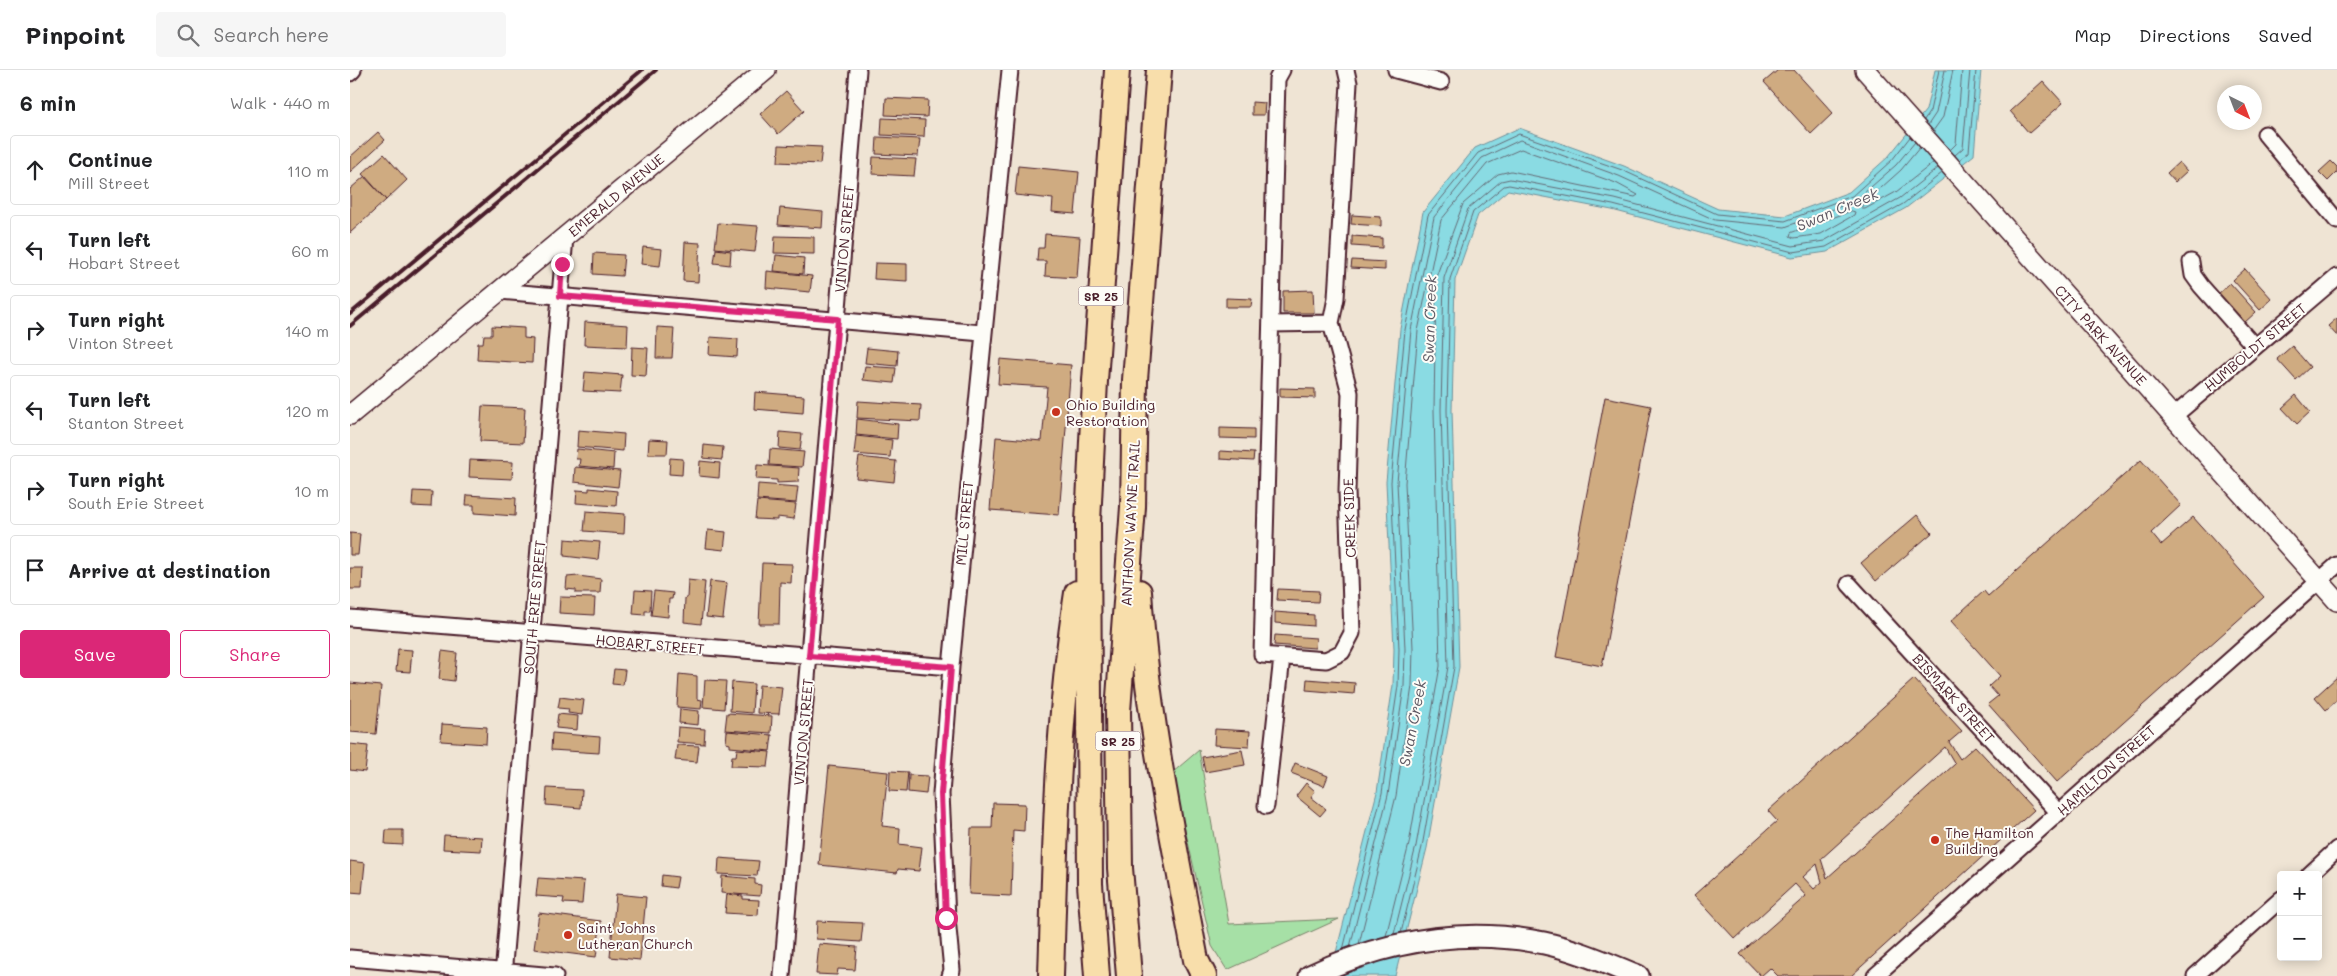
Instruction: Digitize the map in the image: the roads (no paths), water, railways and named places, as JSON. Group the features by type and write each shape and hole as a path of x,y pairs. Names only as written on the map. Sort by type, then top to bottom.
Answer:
{"highway":[{"name":"SR 25","path":"1097,976 1090,884 1088,522 1095,381 1117,70"},
{"name":"ANTHONY WAYNE TRAIL","path":"1129,976 1120,868 1118,711 1133,506 1136,380 1159,70"},
{"path":"1133,506 1142,640 1166,803 1196,960 1204,976"},
{"path":"1051,976 1057,788 1069,646 1088,522"}],"main road":[{"path":"1310,976 1375,950 1433,938 1485,936 1545,944 1575,952 1638,976"}],"street":[{"path":"350,73 353,70"},
{"name":"EMERALD AVENUE","path":"350,415 766,70"},
{"name":"VINTON STREET","path":"782,976 858,70"},
{"name":"MILL STREET","path":"950,976 952,970 946,918 941,794 982,333 1010,70"},
{"name":"CREEK SIDE","path":"1282,70 1277,79 1262,655 1326,660 1342,652 1352,633 1347,491 1350,393 1331,323 1336,298 1349,83 1346,70"},
{"path":"1396,70 1440,82"},
{"name":"CITY PARK AVENUE","path":"1865,70 2337,601"},
{"path":"2265,134 2337,221"},
{"name":"SOUTH ERIE STREET","path":"503,974 565,237"},
{"path":"2192,262 2193,275 2201,286 2255,347"},
{"name":"HUMBOLDT STREET","path":"2174,416 2337,277"},
{"path":"500,291 982,333"},
{"path":"1271,324 1331,323"},
{"name":"HAMILTON STREET","path":"1875,976 2337,565"},
{"name":"BISMARK STREET","path":"1849,584 2058,812"},
{"name":"HOBART STREET","path":"350,618 951,667"},
{"path":"1266,806 1282,657"},
{"path":"2313,871 2337,850"},
{"path":"2195,976 2277,904"},
{"path":"350,958 503,974 555,976"}],"water":[{"name":"Swan Creek","path":"1935,70 1981,70 1974,155 1906,208 1827,252 1792,257 1612,210 1508,190 1478,215 1455,280 1452,410 1459,667 1427,848 1395,976 1330,976 1377,792 1393,685 1394,649 1386,482 1400,329 1423,212 1475,148 1519,128 1624,166 1718,209 1785,216 1849,192 1888,157 1926,110"}],"railway":[{"path":"350,314 642,70"},
{"path":"350,326 656,70"}],"place":[{"name":"Ohio Building Restoration","path":"1056,412"},
{"name":"The Hamilton Building","path":"1935,840"},
{"name":"Saint Johns Lutheran Church","path":"568,935"}]}
